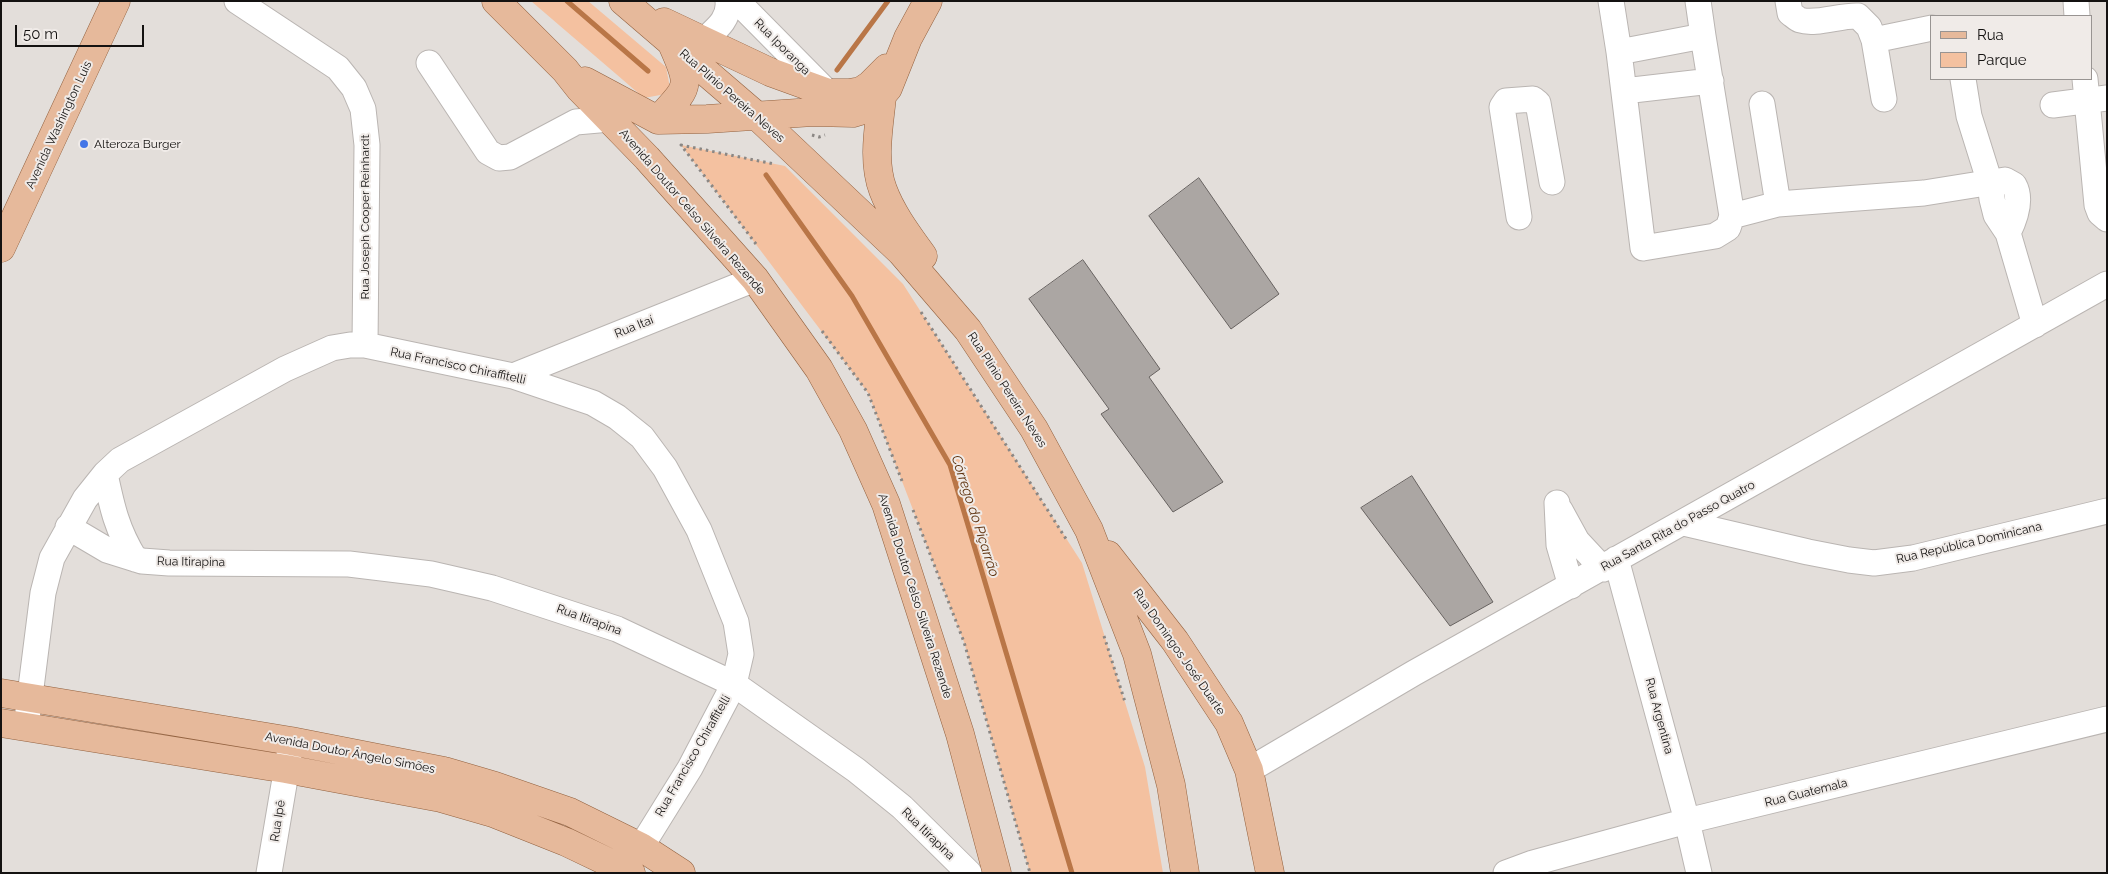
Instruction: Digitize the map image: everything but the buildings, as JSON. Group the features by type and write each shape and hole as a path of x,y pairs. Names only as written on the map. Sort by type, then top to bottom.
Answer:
{"main road":[{"name":"Avenida Washington Luis","path":"1,248 116,1"},
{"name":"Avenida Doutor Celso Silveira Rezende","path":"496,1 647,158 755,279 819,369 853,430 886,504 960,734 997,873"},
{"name":"Rua Plínio Pereira Neves","path":"623,1 757,116 781,154 901,252 968,330 1034,429 1080,538 1137,654 1171,785 1185,873"},
{"path":"630,1 663,22 702,42 798,84 830,103 863,110 874,105 888,88 908,38 928,1"},
{"path":"573,79 658,120 812,112 849,93 870,85 882,75 908,38"},
{"path":"658,120 681,95 685,86 685,71 672,43"},
{"path":"882,97 877,146 878,169 882,189 904,230 939,280 968,330"},
{"name":"Rua Domingos José Duarte","path":"1080,538 1174,641 1229,723 1249,770 1270,873"},
{"name":"Avenida Doutor Ângelo Simões","path":"1,693 291,741 444,771 495,786 570,812 641,847 681,873"},
{"path":"14,725 286,769 441,798 493,813 566,842 631,873"}],"street":[{"name":"Rua Joseph Cooper Reinhardt","path":"237,1 338,68 354,88 363,109 367,145 365,345"},
{"path":"702,42 725,20 728,1"},
{"name":"Rua Iporanga","path":"737,1 830,103"},
{"path":"1611,1 1643,248 1715,236 1728,228 1732,216 1698,1"},
{"path":"1788,1 1790,13 1800,20 1813,21 1845,15 1858,16 1869,27 1874,40 1884,99"},
{"path":"2076,1 2077,15"},
{"path":"1874,40 1930,28"},
{"path":"1619,52 1703,36"},
{"path":"429,62 488,152 499,158 510,157 576,122 610,119"},
{"path":"573,79 576,122"},
{"path":"1963,80 1969,116 1990,183 1996,215 2008,233 2035,325"},
{"path":"1624,91 1711,81"},
{"path":"2053,105 2093,93 2097,205 2100,213 2107,219"},
{"path":"1518,217 1502,107 1506,101 1533,99 1538,104 1552,182"},
{"path":"1762,104 1778,204"},
{"path":"1732,216 1778,204 1924,193 2004,180 2011,182 2016,188 2018,202 2008,233"},
{"name":"Rua Itaí","path":"513,376 755,279"},
{"name":"Rua Santa Rita do Passo Quatro","path":"1249,770 1296,741 2107,284"},
{"name":"Rua Francisco Chiraffitelli","path":"14,725 31,698 43,594 52,558 85,499 105,474 120,460 285,369 332,348 365,345 513,376 593,403 617,417 642,437 665,468 700,530 736,622 741,654 734,684 690,768 641,847"},
{"path":"105,474 116,522 123,540 135,559"},
{"path":"1571,586 1559,545 1557,504 1577,541 1610,564"},
{"name":"Rua República Dominicana","path":"1684,523 1808,552 1850,560 1874,562 1913,558 2107,511"},
{"name":"Rua Itirapina","path":"68,527 107,550 135,559 169,563 349,564 431,574 492,588 617,629 734,684 856,770 902,807 969,873"},
{"name":"Rua Argentina","path":"1610,564 1687,821 1699,873"},
{"name":"Rua Guatemala","path":"1506,873 1534,868 1687,821 2107,719"},
{"name":"Rua Ipê","path":"269,873 291,741"}],"path":[{"path":"757,246 681,145 781,154 795,133 806,133 818,137 829,134 830,103"},
{"path":"919,309 1080,538"},
{"path":"821,331 868,393 904,485"},
{"path":"911,504 964,642 1030,873"},
{"path":"1102,628 1125,702"}],"green space":[{"path":"531,1 588,1 666,67 671,93 644,98"},
{"path":"681,145 785,166 903,284 1082,563 1145,767 1163,873 1030,873 964,642 868,393"}],"waterway":[{"path":"567,1 648,71"},
{"name":"Córrego do Piçarrão","path":"837,70 888,1"},
{"name":"Córrego do Piçarrão","path":"766,175 852,296 950,465 1072,873"}],"place":[{"name":"Alteroza Burger","path":"84,144"}]}
